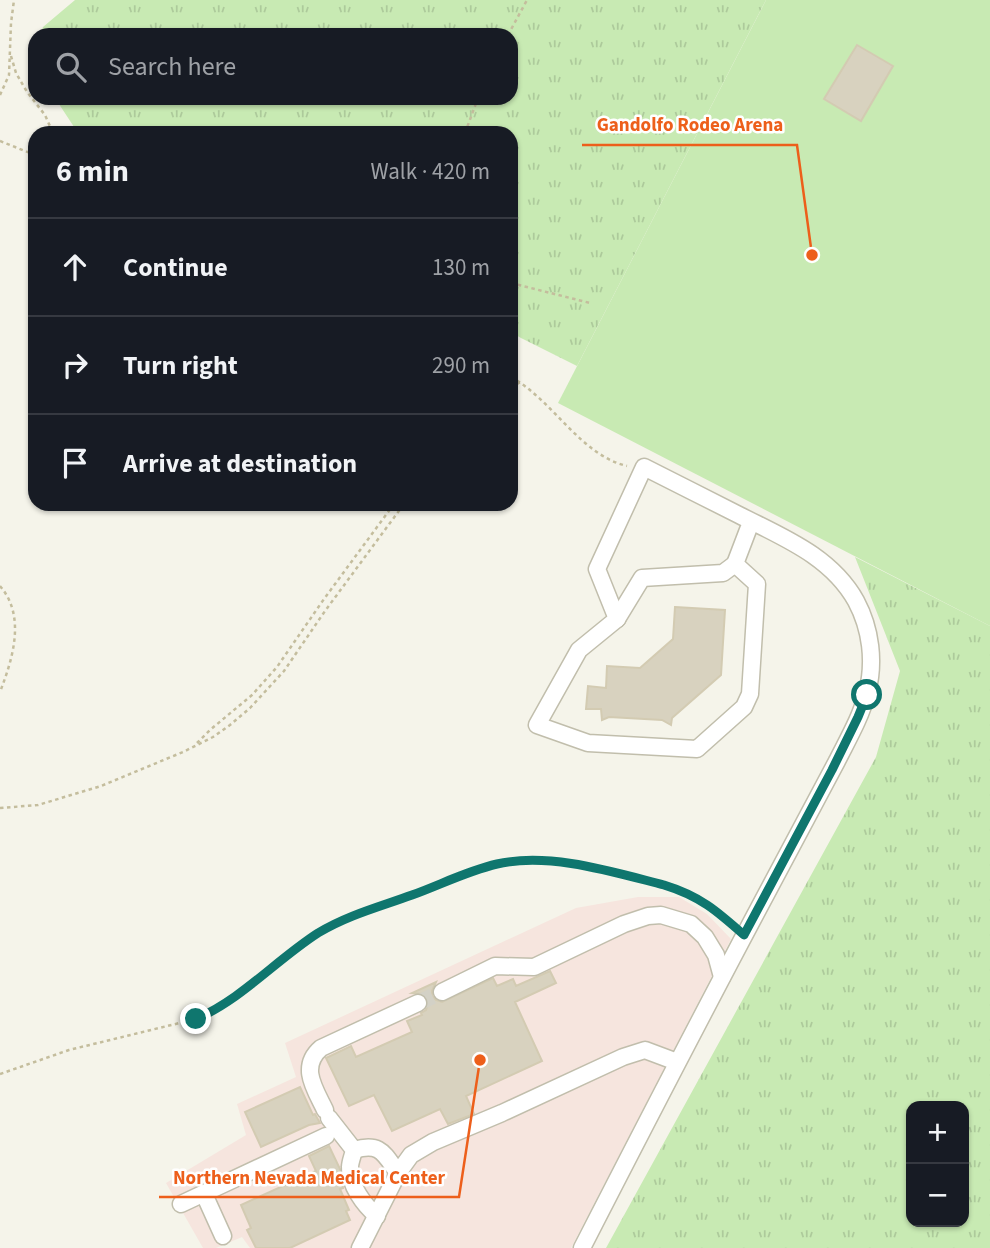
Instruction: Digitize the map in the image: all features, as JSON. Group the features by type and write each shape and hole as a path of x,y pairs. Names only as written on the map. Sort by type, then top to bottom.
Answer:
{"street":[{"path":"582,1248 858,717 867,695 872,657 864,620 856,602 844,582 829,566 811,553 644,467 597,569 617,619"},
{"path":"735,564 757,584 750,694 744,707 697,748 587,743 537,725 579,650 617,619 642,578 723,573 735,564 751,522"},
{"path":"442,992 495,966 534,967 624,924 648,916 661,915 691,924 705,937 716,955 722,977"},
{"path":"354,1150 330,1125 311,1080 310,1062 321,1048 418,1003"},
{"path":"361,1248 398,1173 411,1155 433,1142 623,1057 645,1050 677,1062"},
{"path":"181,1204 330,1125"},
{"path":"354,1150 367,1146 382,1151 398,1173"},
{"path":"354,1150 349,1168 354,1184 366,1206 377,1216"},
{"path":"204,1194 223,1236"}],"path":[{"path":"0,95 9,75 14,0"},
{"path":"512,28 527,0"},
{"path":"10,53 16,73 28,93"},
{"path":"38,105 50,126"},
{"path":"468,126 475,105"},
{"path":"0,141 28,152"},
{"path":"518,285 590,303"},
{"path":"520,382 600,455 625,466 644,467"},
{"path":"193,747 252,695 269,676 389,511"},
{"path":"0,807 38,805 74,795 151,767 214,737 267,691 399,511"},
{"path":"0,586 9,596 15,613 16,630 7,675 0,692"},
{"path":"0,1074 69,1050 196,1019 224,1004 336,923 367,909 499,864 531,860 565,863 664,885 699,898 744,935"}],"shaded area":[{"path":"638,897 679,897 707,914 731,939 571,1248 250,1248 242,1237 216,1248 203,1248 166,1183 246,1135 237,1104 296,1077 285,1043 576,908"}],"green space":[{"path":"75,0 766,0 577,366 518,336 518,126 73,126 60,105 518,105 518,28 43,27"},
{"path":"766,0 990,0 990,626 558,403"},
{"path":"855,557 990,626 990,1248 606,1248 876,757 900,671"}],"building":[{"path":"857,45 893,66 861,121 824,99"},
{"path":"675,607 725,610 721,675 672,718 671,725 662,720 609,717 602,720 601,709 586,709 588,686 606,688 607,666 640,668 673,639"},
{"path":"550,971 556,983 515,1002 542,1061 466,1096 474,1114 448,1124 440,1109 392,1131 374,1095 349,1106 326,1058 351,1046 356,1057 412,1032 407,1021 422,1015 428,1003 423,994 412,993 436,982 432,996 442,1002 493,978 497,986 513,979 516,986"},
{"path":"300,1087 313,1115 315,1114 320,1123 309,1125 261,1147 245,1112"},
{"path":"329,1146 340,1169 343,1188 340,1189 349,1210 346,1211 350,1220 290,1248 256,1248 247,1230 251,1228 241,1205 316,1171 309,1156"}],"tunnel":[{"path":"418,1003 442,992"}],"place":[{"name":"Gandolfo Rodeo Arena","path":"812,255"},
{"name":"Northern Nevada Medical Center","path":"480,1060"}],"route":[{"path":"196,1019 224,1004 318,933 352,915 416,894 464,874 516,861 549,861 594,868 680,890 699,898 744,935 832,770 867,695"}]}
